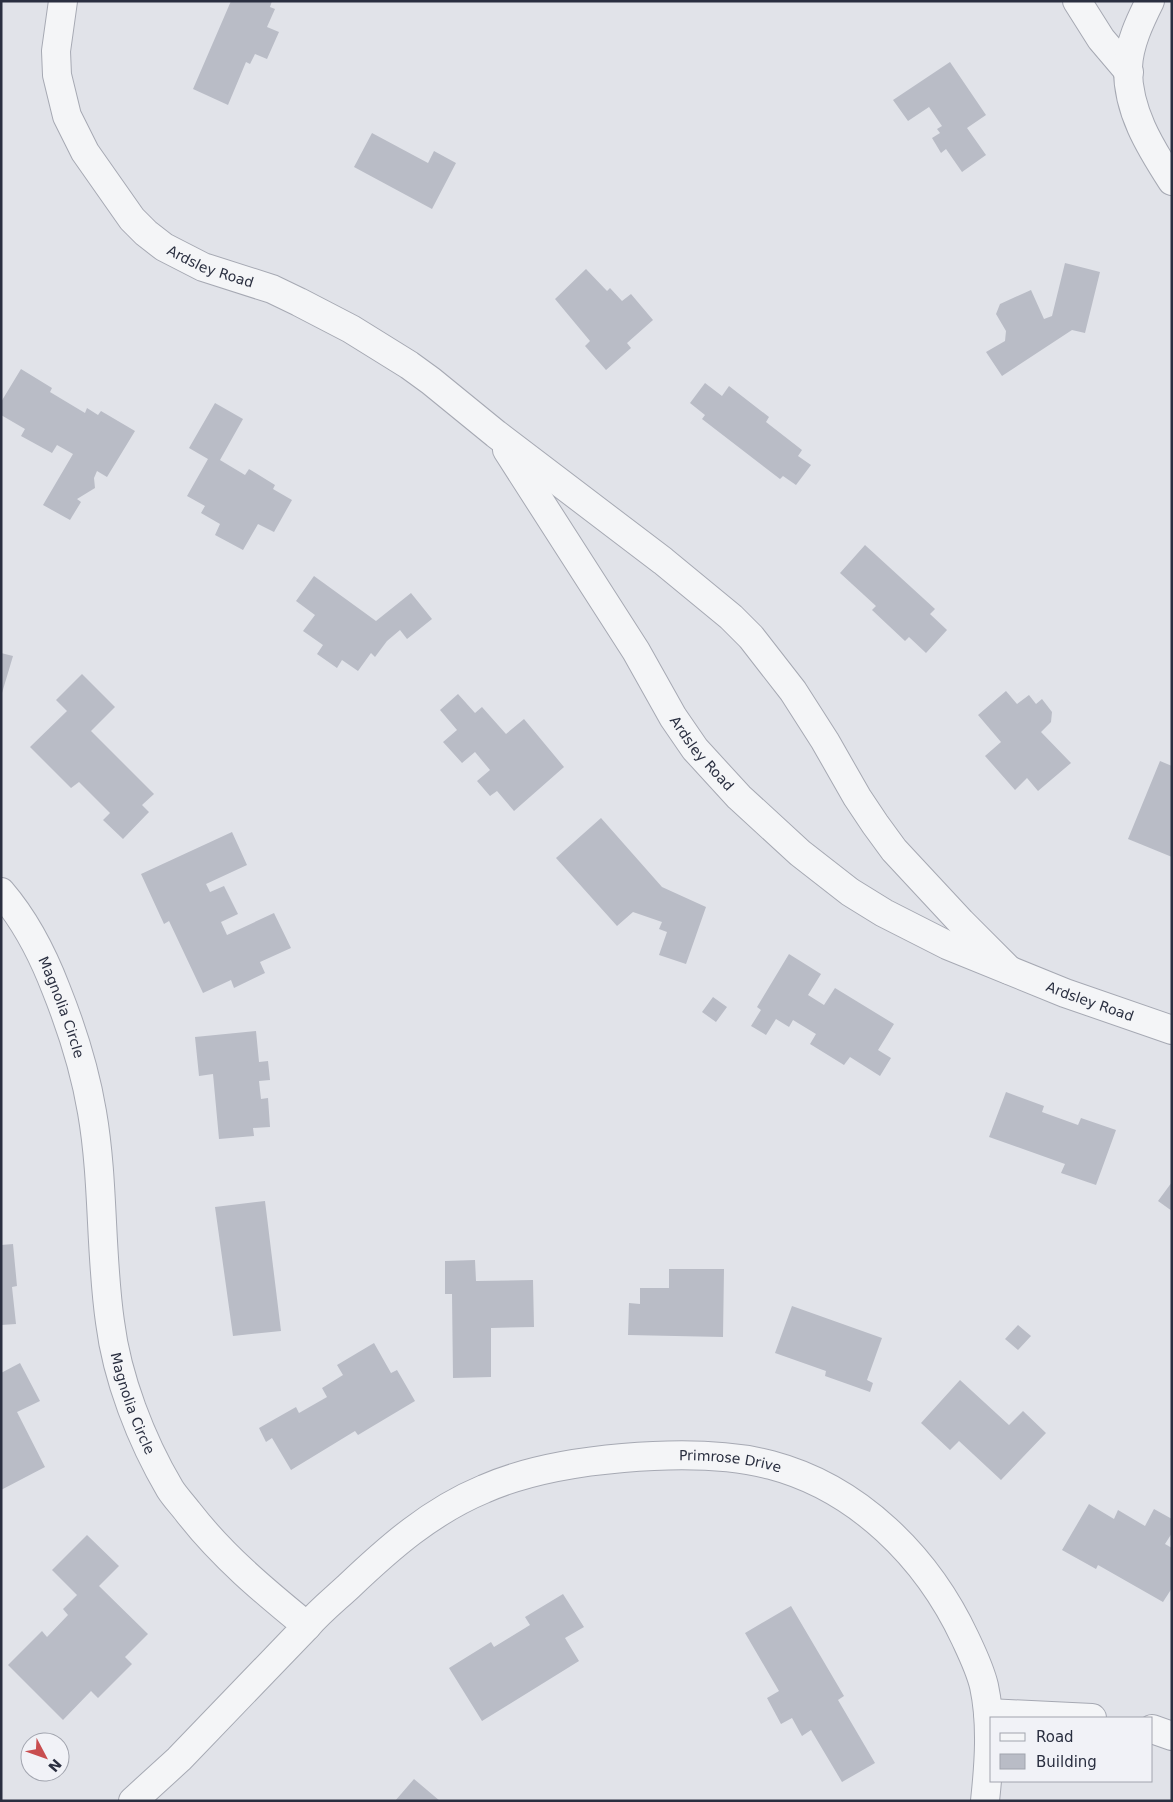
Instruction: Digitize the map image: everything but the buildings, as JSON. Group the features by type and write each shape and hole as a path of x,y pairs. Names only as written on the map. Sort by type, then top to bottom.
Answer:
{"street":[{"name":"Ardsley Road","path":"63,1 56,51 57,74 67,116 85,152 132,219 146,233 164,246 203,267 272,289 352,329 431,381 496,434 664,561 731,617 751,637 793,691 875,824 894,850 954,915 1009,970"},
{"path":"1077,1 1100,39 1129,72"},
{"path":"1150,1 1131,49 1129,72 1134,105 1140,124 1149,144 1172,181"},
{"name":"Ardsley Road","path":"496,434 636,651 673,717 695,749 739,797 800,853 850,892 884,913 947,945 1065,993 1172,1030"},
{"name":"Magnolia Circle","path":"1,892 27,929 48,968 66,1012 81,1059 92,1113 110,1323 120,1370 147,1443 171,1490 198,1526 236,1566 307,1626"},
{"name":"Primrose Drive","path":"307,1626 380,1556 419,1525 461,1499 487,1487 541,1470 590,1461 640,1457 691,1456 754,1461 774,1466 812,1480 851,1502 885,1528 931,1579 958,1623 977,1664 984,1686 988,1712 988,1767 985,1801"},
{"path":"133,1801 179,1759 307,1626"},
{"path":"988,1712 1075,1717"},
{"path":"1153,1728 1172,1736"}]}
